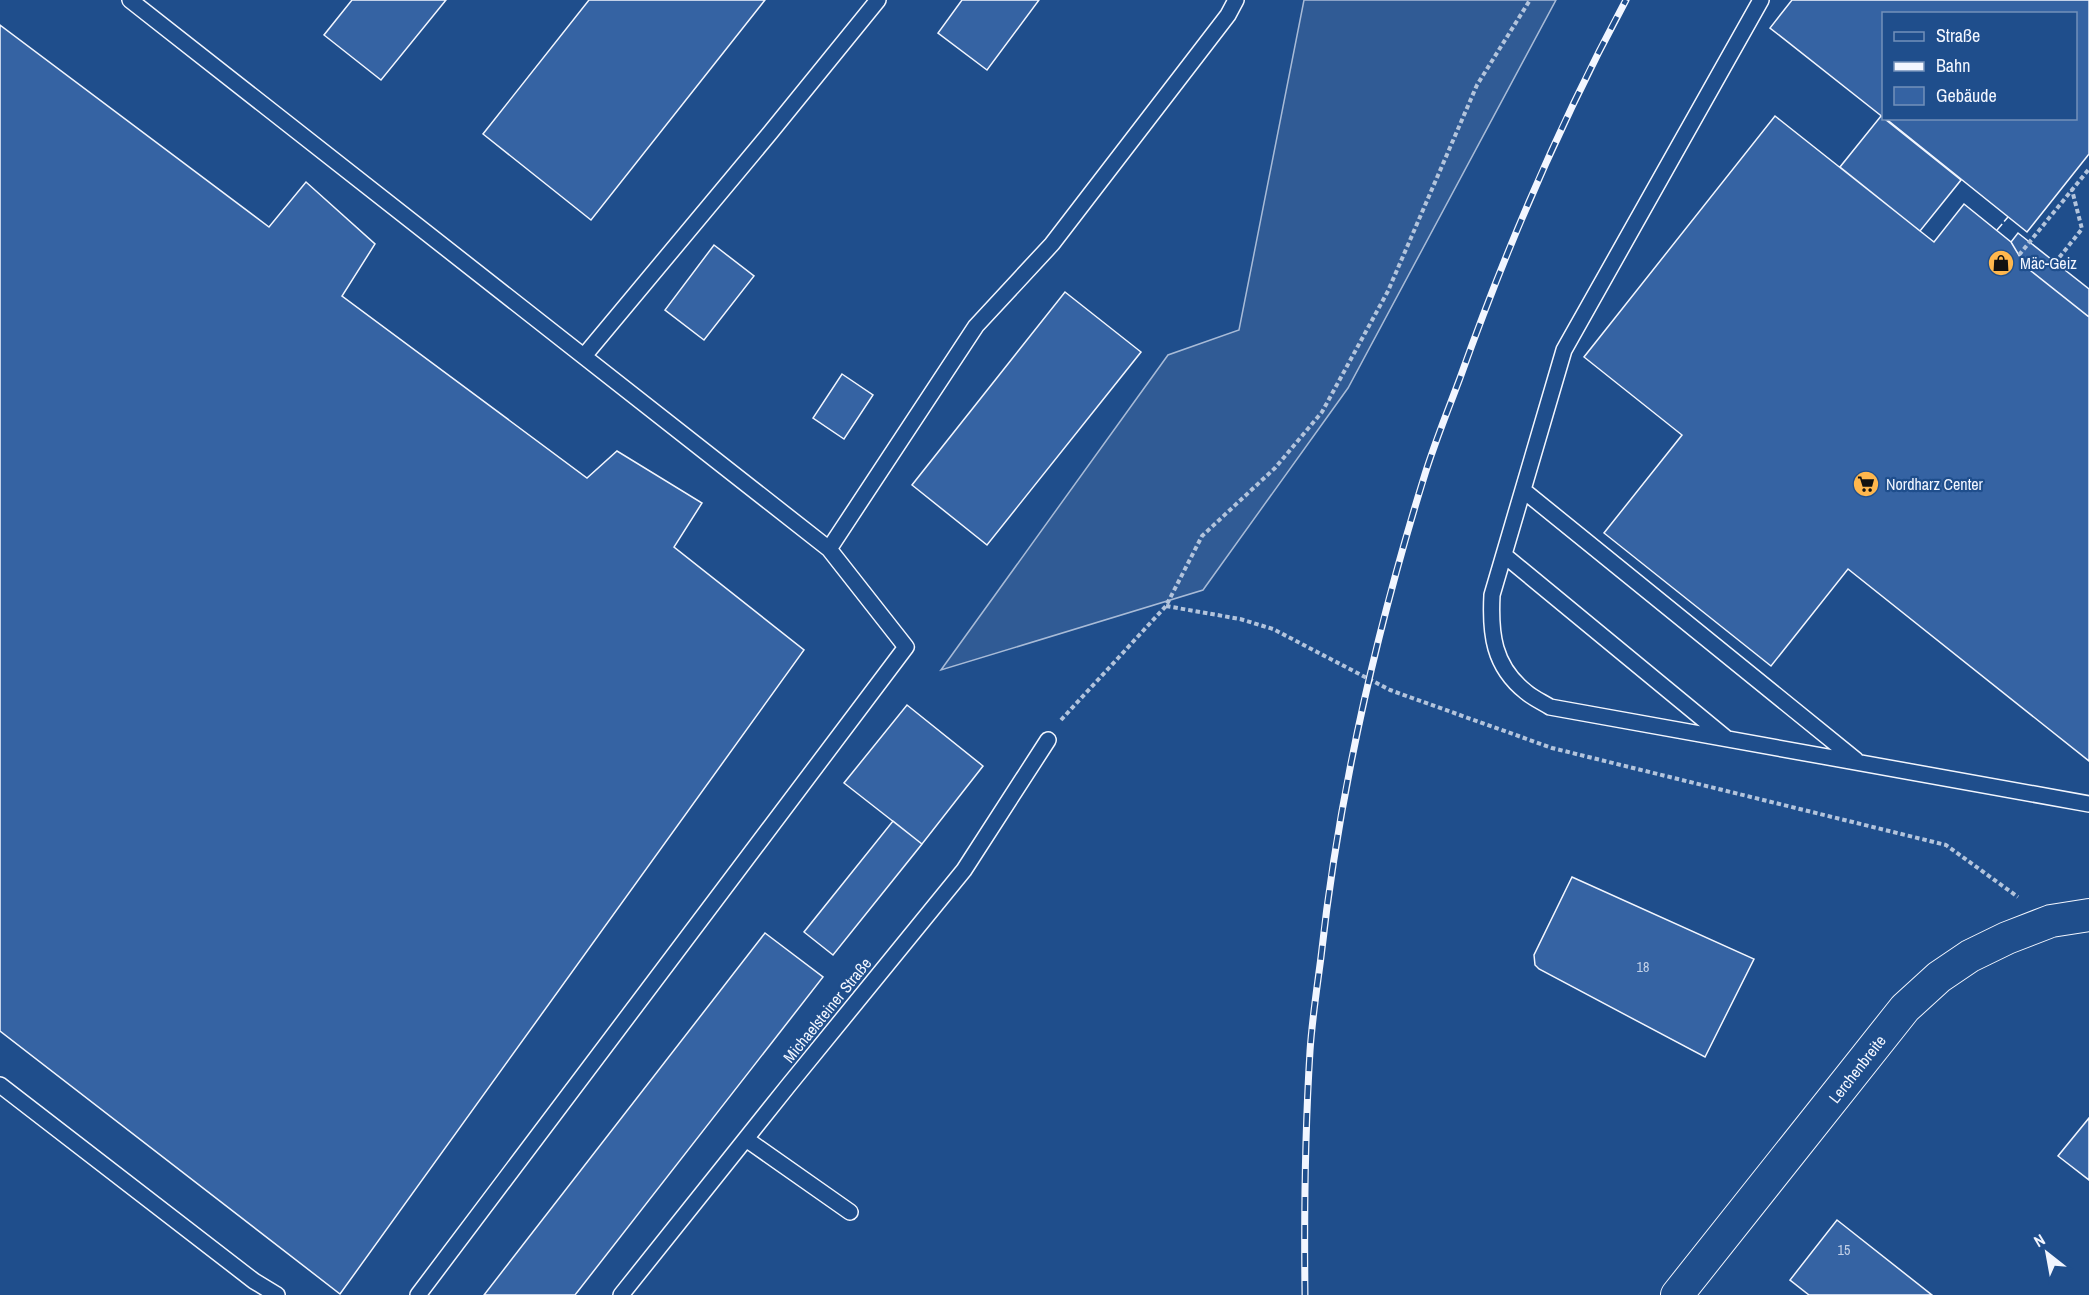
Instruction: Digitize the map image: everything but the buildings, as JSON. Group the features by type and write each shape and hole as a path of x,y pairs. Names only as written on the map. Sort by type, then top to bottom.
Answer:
{"street":[{"name":"Lerchenbreite","path":"1677,1295 1905,1008 1939,977 1970,956 2007,938 2051,921 2089,915"}],"lane":[{"path":"130,0 829,549 906,647 418,1295"},
{"path":"584,356 878,0"},
{"path":"829,549 976,326 1053,244 1228,15 1236,0"},
{"path":"1761,0 1564,350 1492,595 1490,626 1495,648 1507,671 1525,692 1550,707 2089,804"},
{"path":"1523,490 1858,762"},
{"path":"1504,555 1727,739"},
{"name":"Michaelsteiner Straße","path":"621,1295 964,870 1048,740"},
{"path":"0,1085 254,1281 277,1295"},
{"path":"746,1139 850,1212"}],"path":[{"path":"1048,740 1065,714 1166,606 1202,536 1275,468 1322,412 1388,291 1477,85 1530,0"},
{"path":"2019,255 2089,169"},
{"path":"2050,269 2082,229 2072,189"},
{"path":"1166,606 1240,619 1273,629 1390,690 1552,748 1946,845 2051,921"}],"shaded area":[{"path":"1304,0 1556,0 1348,388 1203,590 941,670 1168,355 1239,330"}],"railway":[{"path":"1305,1295 1306,1142 1312,1028 1338,834 1375,653 1425,474 1478,330 1557,139 1626,0"}],"fence":[{"path":"1997,230 2008,217"}],"place":[{"name":"Mäc-Geiz","path":"2001,263"},
{"name":"Nordharz Center","path":"1866,484"}]}
